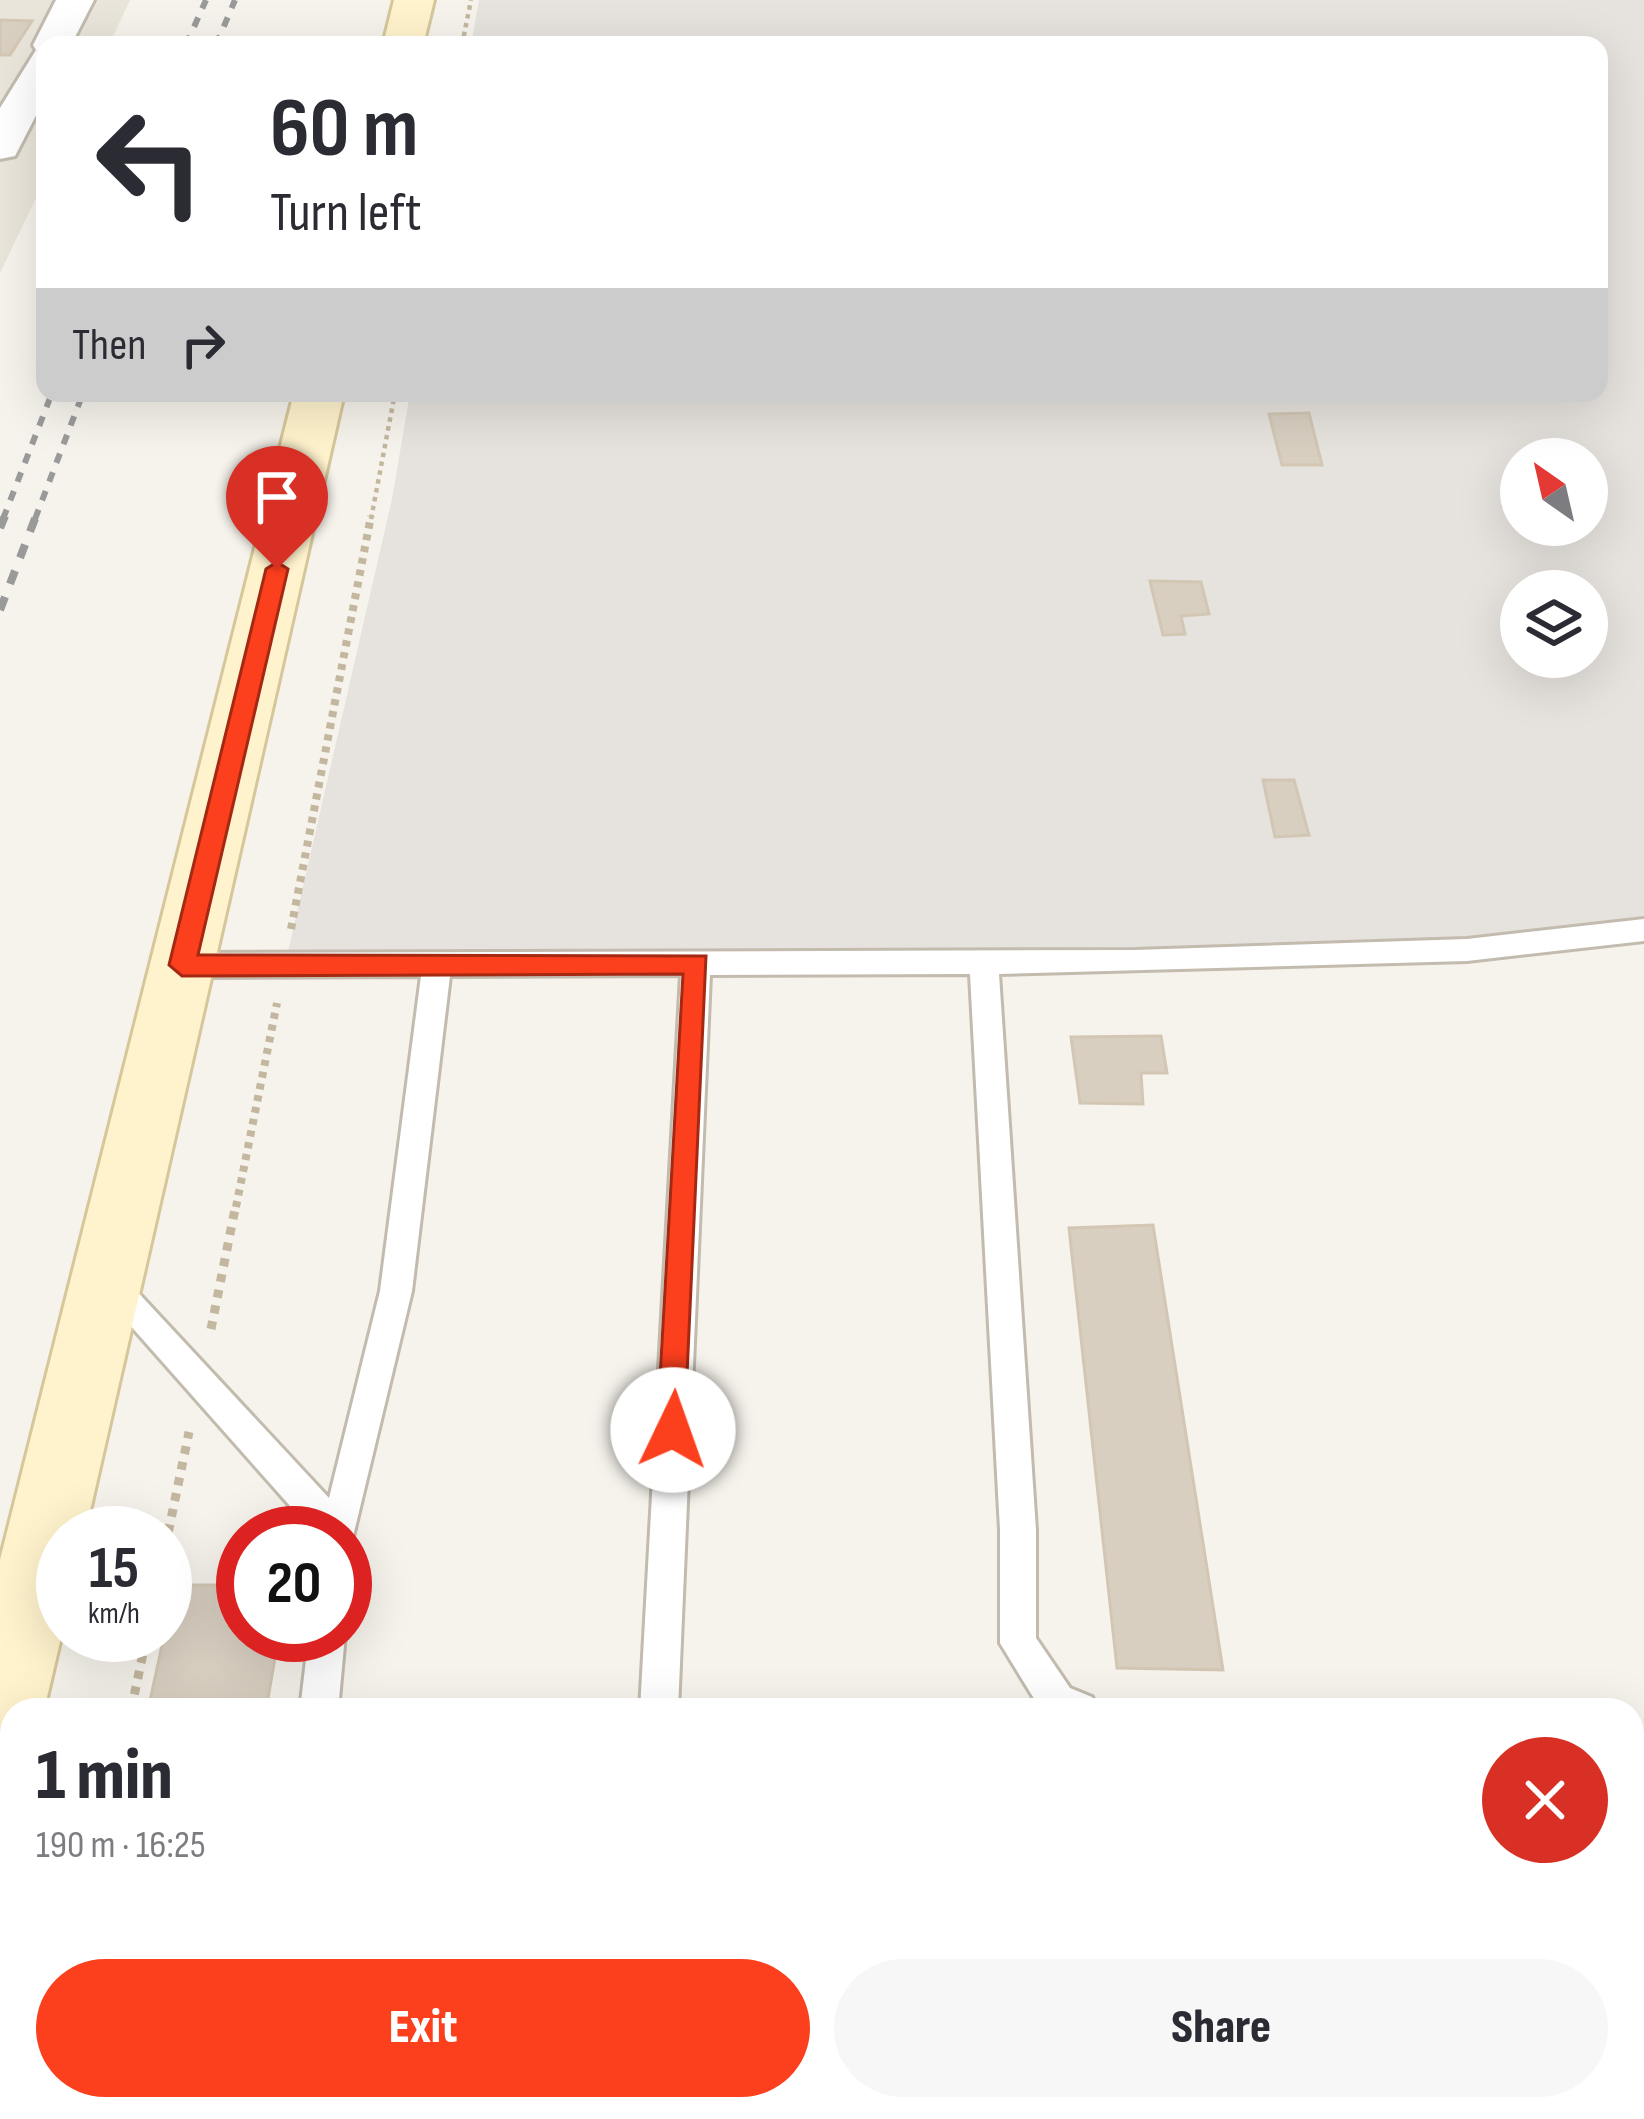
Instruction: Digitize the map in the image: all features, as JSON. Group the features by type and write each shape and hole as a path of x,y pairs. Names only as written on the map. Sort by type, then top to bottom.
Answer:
{"main road":[{"path":"405,36 414,0"},
{"path":"6,1698 317,402"}],"street":[{"path":"57,36 75,0"},
{"path":"0,146 11,102 36,70"}],"lane":[{"path":"182,965 984,963 1467,950 1644,929"},
{"path":"660,1698 696,963"},
{"path":"984,963 1018,1530 1018,1643 1055,1698"},
{"path":"344,1506 396,1291 437,964"},
{"path":"107,1281 313,1506"},
{"path":"320,1698 324,1662"}],"path":[{"path":"464,36 471,0"},
{"path":"134,1698 141,1662"}],"shaded area":[{"path":"0,0 130,0 113,36 36,36 36,198 0,273"},
{"path":"479,0 1644,0 1644,930 1467,950 285,965 392,499 408,402 1608,402 1608,36 473,36"}],"building":[{"path":"0,20 32,21 10,55 0,55"},
{"path":"1309,413 1322,465 1282,465 1269,414"},
{"path":"1150,581 1201,582 1209,614 1181,616 1185,634 1163,635"},
{"path":"1263,780 1294,780 1309,835 1275,837"},
{"path":"1161,1036 1167,1073 1141,1073 1143,1104 1080,1103 1071,1037"},
{"path":"1153,1225 1223,1670 1117,1668 1069,1228"},
{"path":"192,1585 216,1585 216,1662 274,1662 268,1698 151,1698 158,1662 192,1662"}],"railway":[{"path":"190,36 206,0"},
{"path":"220,36 235,0"},
{"path":"3,519 48,402"},
{"path":"35,519 80,402"},
{"path":"0,528 5,516"},
{"path":"0,610 36,516"}],"route":[{"path":"277,569 182,965 696,963 673,1430"}]}
